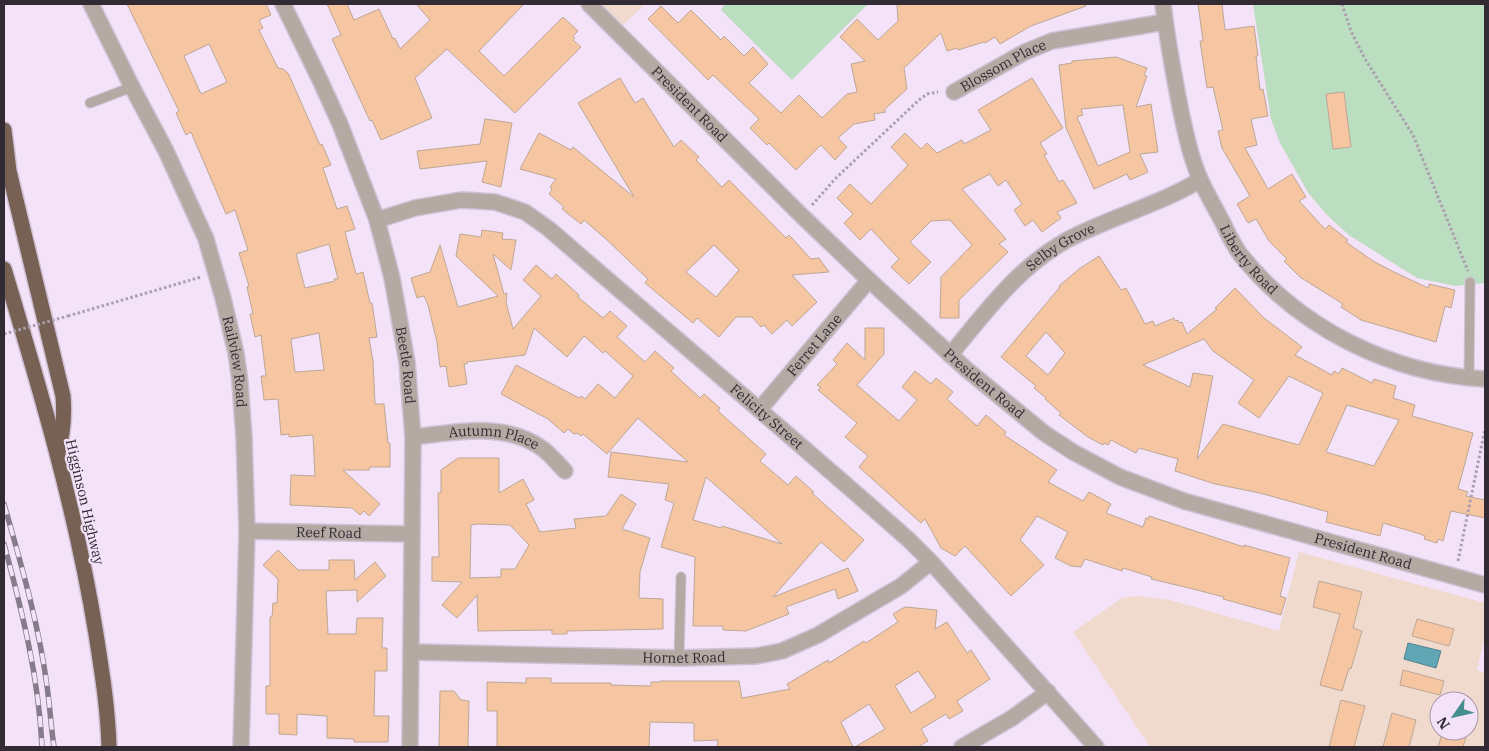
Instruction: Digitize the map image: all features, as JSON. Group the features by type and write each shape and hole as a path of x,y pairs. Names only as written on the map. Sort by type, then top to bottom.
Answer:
{"highway":[{"path":"4,130 9,171 63,396 65,414 58,453"},
{"name":"Higginson Highway","path":"4,269 58,453 89,593 109,715 109,747"}],"street":[{"name":"Railview Road","path":"91,4 166,151 206,239 226,307 240,382 247,531 241,747"},
{"name":"Beetle Road","path":"283,4 336,115 377,220 392,278 407,362 414,437 411,534 412,652 410,747"},
{"name":"President Road","path":"589,4 868,280 950,355 1044,433 1072,452 1120,477 1184,501 1485,585"},
{"name":"Liberty Road","path":"1163,4 1171,64 1192,156 1200,180 1240,253 1285,299 1311,320 1351,343 1415,368 1469,378 1485,378"},
{"name":"Blossom Place","path":"954,92 1025,52 1052,41 1165,22"},
{"name":"Selby Grove","path":"950,355 1011,282 1037,261 1067,240 1200,180"},
{"name":"Felicity Street","path":"377,220 415,208 461,200 495,202 525,212 549,230 718,376 760,409 910,540 1096,747"},
{"name":"Ferret Lane","path":"760,409 868,280"},
{"name":"Autumn Place","path":"414,437 469,431 501,432 521,438 543,449 565,472"},
{"name":"Reef Road","path":"247,531 411,534"},
{"name":"Hornet Road","path":"412,652 679,658 756,656 782,651 818,635 893,591 931,562"},
{"path":"962,747 1012,718 1048,692"}],"lane":[{"path":"90,103 132,87"},
{"path":"1469,378 1470,282"},
{"path":"679,658 682,577"}],"path":[{"path":"1342,4 1350,31 1364,59 1413,136 1464,257 1470,282"},
{"name":"Blossom Place","path":"802,216 836,178 919,100 931,92 954,92"},
{"path":"4,334 216,272"},
{"path":"1456,577 1485,429"}],"shaded area":[{"path":"588,4 645,4 617,31"},
{"path":"1299,552 1485,603 1485,635 1477,670 1485,673 1485,747 1150,747 1073,632 1122,598 1137,596 1170,600 1279,631"}],"green space":[{"path":"725,4 868,4 792,80 721,10"},
{"path":"1253,4 1485,4 1485,283 1455,286 1417,278 1349,235 1328,216 1309,194 1280,143 1271,119"}],"water":[{"path":"1408,643 1441,651 1436,668 1404,659"}],"building":[{"path":"127,4 266,4 271,15 259,20 263,28 259,30 278,68 288,73 331,165 323,168 337,209 347,206 355,229 345,232 356,274 363,272 370,303 372,303 377,337 369,338 373,361 375,404 384,404 388,443 390,443 390,467 370,467 369,470 343,470 380,504 369,516 364,511 360,515 352,508 290,505 291,475 315,476 313,435 289,437 289,434 281,435 278,399 264,400 261,376 266,376 261,335 255,337 250,314 253,314 247,287 249,286 239,253 248,250 235,210 226,214 191,132 186,135 176,113 179,111","holes":["209,44 227,82 201,94 184,56","329,244 338,279 305,288 296,254","319,333 324,370 295,372 291,339"]},
{"path":"327,4 347,4 354,20 379,9 393,39 395,38 400,49 430,20 416,4 524,4 479,51 504,76 563,17 578,31 573,36 575,38 573,40 581,47 515,113 447,49 415,78 432,118 381,140 372,120 370,121 332,39 341,35"},
{"path":"897,4 1086,4 1086,6 1031,26 1000,44 995,37 985,43 947,51 941,33 904,68 907,89 884,110 886,112 874,114 875,120 854,124 838,138 847,147 835,160 821,145 796,170 769,143 767,145 750,128 759,119 713,75 708,80 648,19 661,6 678,23 691,10 721,40 724,36 744,56 753,47 768,64 749,83 781,113 799,95 822,118 847,94 857,92 851,64 865,61 840,37 857,19 878,40 898,21"},
{"path":"1198,4 1222,4 1225,30 1254,26 1260,90 1263,89 1268,116 1251,119 1257,145 1245,148 1268,189 1292,174 1306,197 1299,201 1325,229 1329,225 1348,240 1346,242 1373,261 1428,288 1429,284 1455,290 1451,308 1445,306 1436,342 1361,320 1341,307 1343,304 1300,277 1284,261 1287,259 1269,241 1256,219 1248,223 1237,204 1250,196 1222,148 1218,131 1223,130 1213,87 1207,88 1200,41 1203,41"},
{"path":"1116,57 1147,68 1144,75 1147,76 1136,107 1151,104 1158,152 1140,154 1148,172 1130,180 1127,174 1094,189 1066,128 1059,65 1072,63 1072,61","holes":["1123,105 1130,152 1098,166 1077,117 1083,115 1081,109"]},
{"path":"620,78 635,103 643,98 674,147 681,140 699,157 696,160 722,187 729,180 786,238 789,235 811,259 819,258 829,272 792,275 817,302 792,326 787,320 772,334 764,325 761,327 752,317 736,317 719,337 697,318 693,323 645,283 648,279 606,239 584,220 581,224 562,209 564,207 549,194 552,190 550,187 556,179 520,169 539,133 571,150 573,147 634,197 578,103","holes":["714,245 739,270 716,297 686,272"]},
{"path":"1032,78 1063,128 1040,143 1047,154 1044,155 1059,182 1063,180 1077,203 1057,212 1061,218 1042,232 1033,220 1025,226 1014,210 1022,204 1006,180 998,186 990,174 962,189 1006,239 999,244 1008,252 959,300 959,318 940,318 941,277 972,245 950,220 931,221 910,242 931,262 909,284 891,267 899,259 871,229 860,240 844,223 853,214 837,198 850,184 871,204 908,165 891,147 905,133 921,149 927,143 937,153 962,140 964,144 991,130 978,110"},
{"path":"1344,92 1351,147 1333,149 1326,94"},
{"path":"485,119 512,123 501,187 482,182 487,161 420,169 417,151 480,144"},
{"path":"482,230 503,233 502,239 516,240 511,270 493,254 504,294 507,293 506,302 513,329 541,296 523,280 536,265 552,279 556,274 579,295 578,297 603,318 610,311 627,326 617,337 645,362 655,351 674,368 671,371 700,398 704,394 720,408 718,411 766,454 760,461 788,485 796,476 864,540 844,562 821,542 773,597 848,568 858,591 838,599 835,589 786,607 789,614 746,631 723,630 723,626 693,626 695,557 661,547 674,503 665,500 669,484 608,477 611,452 688,462 638,418 607,454 583,434 581,436 577,433 574,434 568,429 564,433 548,419 501,394 516,365 579,398 581,396 585,399 598,384 615,398 633,376 605,351 603,353 584,336 567,357 534,328 525,355 467,362 467,364 464,364 467,384 449,387 446,366 440,367 437,342 428,305 424,296 417,298 411,278 430,272 440,245 458,307 498,296 456,256 460,234 481,237","holes":["706,477 782,544 722,526 721,528 693,520"]},
{"path":"1099,256 1121,290 1126,288 1145,324 1153,321 1155,326 1174,318 1179,323 1182,322 1187,334 1217,309 1215,308 1235,288 1264,318 1302,347 1295,355 1332,375 1334,371 1339,374 1342,368 1372,383 1374,379 1396,386 1393,398 1415,405 1412,416 1473,433 1458,489 1468,492 1466,496 1485,500 1485,518 1451,511 1443,541 1438,539 1437,543 1424,539 1425,536 1420,534 1383,523 1380,536 1326,522 1328,512 1260,493 1215,484 1175,471 1178,459 1139,448 1136,453 1111,440 1108,445 1104,443 1103,445 1088,437 1059,415 1061,413 1034,388 1036,386 1001,357 1059,286 1079,269","holes":["1046,332 1065,353 1048,375 1026,356","1204,339 1213,351 1254,380 1238,403 1259,418 1289,376 1323,393 1299,445 1223,424 1197,459 1213,376 1193,373 1190,387 1143,365","1347,405 1399,420 1374,466 1326,452"]},
{"path":"865,328 884,328 884,354 857,385 899,421 917,400 902,387 915,371 931,384 936,378 953,392 947,399 977,426 986,415 1006,432 1004,435 1057,470 1048,482 1083,501 1089,492 1111,504 1106,513 1143,527 1146,518 1148,519 1149,516 1244,547 1244,545 1290,558 1280,596 1286,598 1281,615 1223,599 1224,597 1151,579 1152,577 1123,568 1122,571 1085,559 1081,567 1071,566 1055,558 1068,532 1037,516 1020,540 1044,565 1011,596 965,546 955,556 941,548 925,519 921,523 859,467 868,456 845,437 857,423 818,390 821,387 817,385 837,364 833,360 847,343 865,360"},
{"path":"458,458 499,458 499,493 523,479 534,500 526,504 540,532 576,528 574,519 606,516 621,494 636,504 622,529 650,538 640,572 639,598 663,599 663,629 567,631 567,634 552,634 552,630 478,631 477,595 457,618 442,605 462,582 432,581 432,557 439,557 438,493 441,493 441,470","holes":["471,525 510,525 529,545 515,569 501,569 501,577 470,578"]},
{"path":"278,550 298,570 329,570 329,560 354,560 355,580 375,562 386,576 357,602 357,590 326,591 328,634 356,634 357,618 383,618 382,648 387,648 387,671 375,671 374,716 389,716 388,742 354,742 354,739 327,738 327,716 297,714 297,735 279,734 279,714 266,714 266,686 270,686 270,617 272,617 273,603 277,603 278,579 263,565"},
{"path":"1319,581 1362,592 1353,628 1362,631 1351,669 1349,668 1342,691 1320,685 1340,614 1313,607"},
{"path":"905,607 937,610 935,629 947,622 967,653 971,650 990,679 957,701 963,711 949,719 946,714 921,729 928,741 918,747 855,747 885,729 869,704 841,722 853,747 717,747 718,740 694,741 694,723 650,722 649,747 497,747 497,711 487,711 487,682 526,683 526,678 551,678 551,683 611,683 611,685 651,686 651,682 660,681 739,681 742,698 790,689 787,684 828,660 829,663 864,641 866,643 898,622 893,614","holes":["918,671 936,697 911,713 895,686"]},
{"path":"1417,619 1454,629 1449,646 1412,636"},
{"path":"1403,670 1444,681 1441,691 1429,692 1400,685"},
{"path":"440,691 454,691 461,700 469,701 468,747 439,747"},
{"path":"1341,700 1365,706 1354,747 1329,747"},
{"path":"1392,713 1416,720 1409,747 1383,747"},
{"path":"1440,741 1465,741 1463,747 1438,747"}],"railway":[{"path":"4,504 29,595 44,663 54,747"},
{"path":"4,544 23,619 33,670 42,747"}]}
